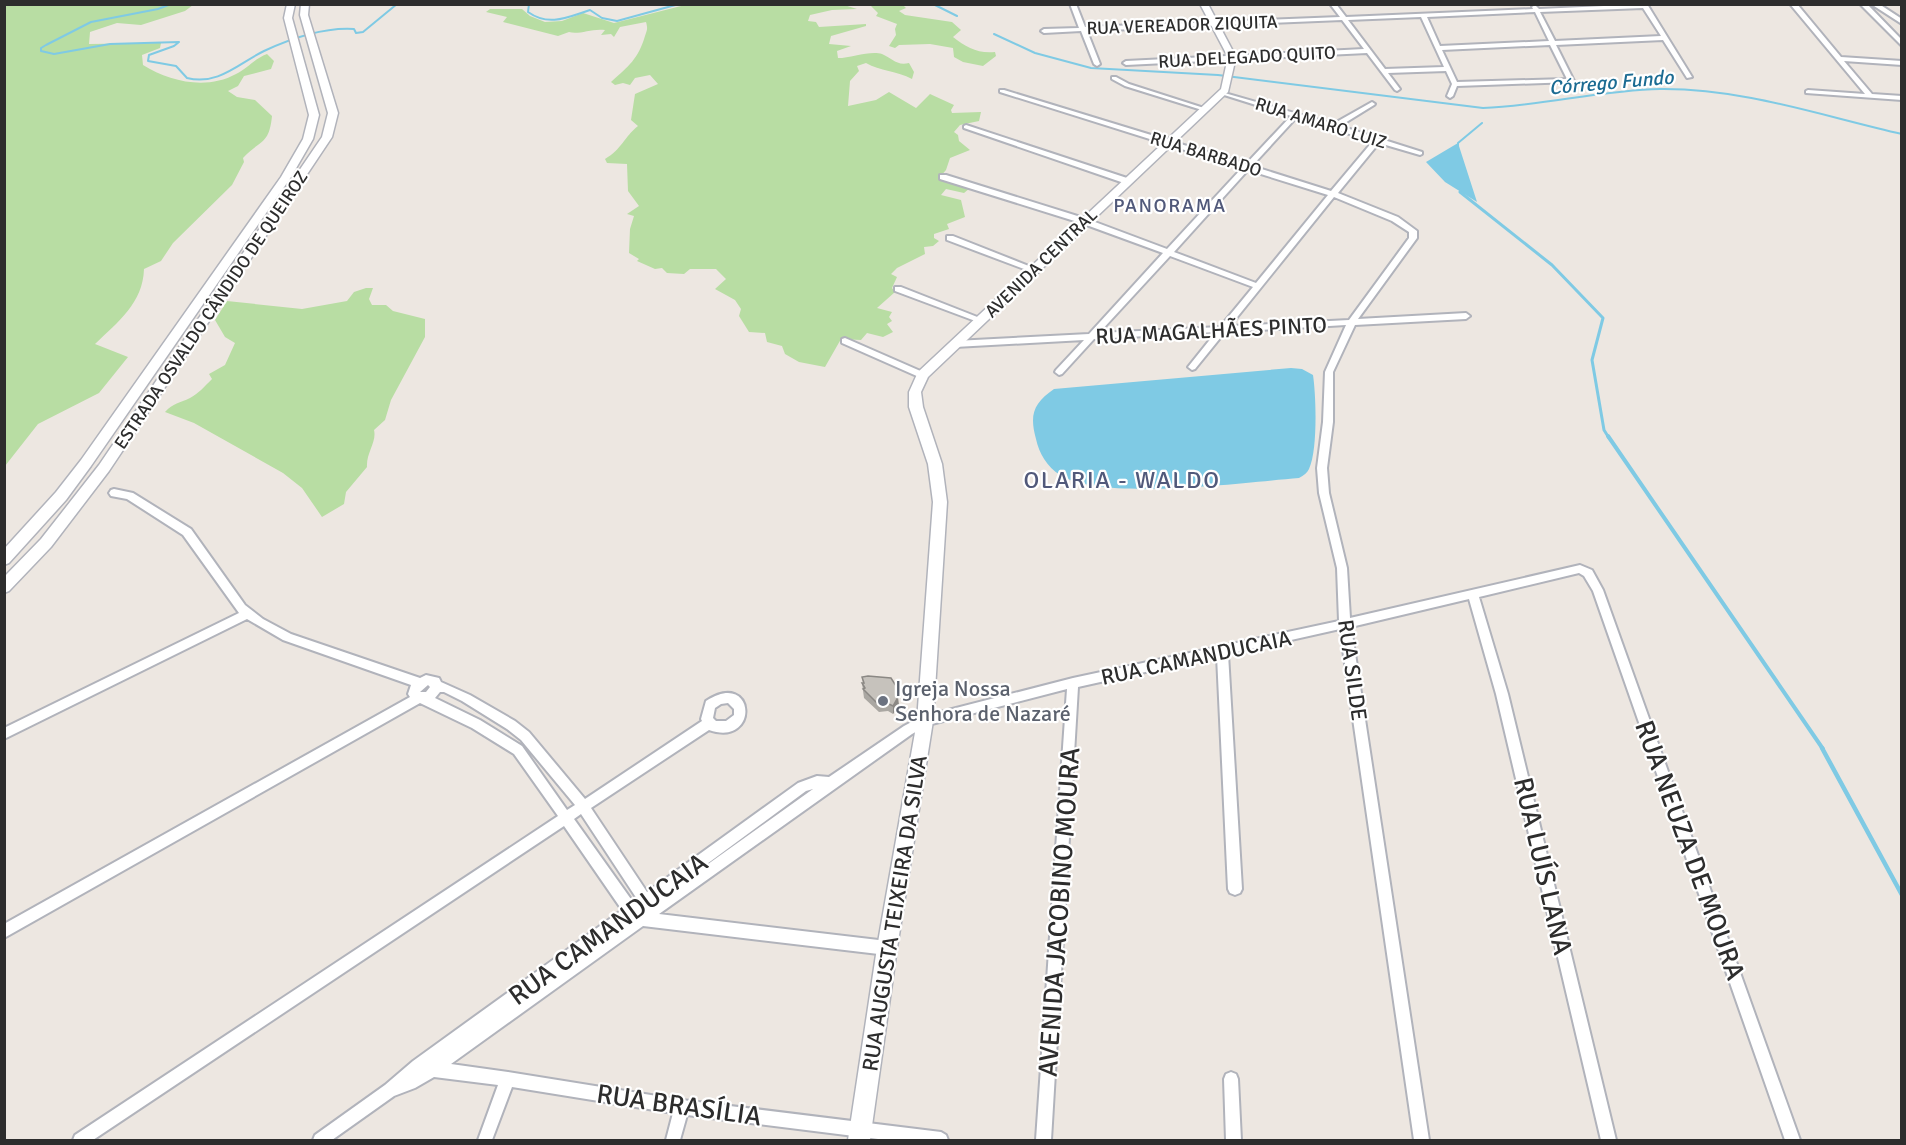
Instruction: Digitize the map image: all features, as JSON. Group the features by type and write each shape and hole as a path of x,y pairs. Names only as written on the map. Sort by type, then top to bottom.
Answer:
{"main road":[{"name":"ESTRADA OSVALDO CÂNDIDO DE QUEIROZ","path":"4,559 61,496 86,463 286,177 308,138 314,116 288,18 291,4"},
{"name":"ESTRADA OSVALDO CÂNDIDO DE QUEIROZ","path":"4,587 46,543 104,468 327,137 333,113 307,28 304,15 305,4"},
{"path":"1204,4 1232,57"},
{"name":"AVENIDA CENTRAL","path":"955,344 1223,93 1229,78 1232,57"},
{"path":"922,375 955,344"},
{"name":"RUA AUGUSTA TEIXEIRA DA SILVA","path":"860,1135 887,948 925,721 940,502 935,464 916,407 915,392 922,375"}],"street":[{"path":"1073,4 1097,64"},
{"path":"1333,4 1397,89"},
{"path":"1792,4 1870,96"},
{"path":"1863,4 1902,44"},
{"path":"1874,4 1902,22"},
{"path":"1644,5 1689,77"},
{"name":"RUA VEREADOR ZIQUITA","path":"1044,31 1644,5"},
{"path":"1455,84 1571,81 1536,8"},
{"path":"1423,15 1455,84"},
{"path":"1437,48 1664,38"},
{"name":"RUA DELEGADO QUITO","path":"1126,63 1368,51"},
{"path":"1840,59 1902,63"},
{"path":"1383,71 1447,69"},
{"path":"1114,78 1127,85 1204,109"},
{"path":"1450,96 1455,84"},
{"name":"RUA BARBADO","path":"1002,91 1333,194 1407,225"},
{"path":"1808,92 1902,98"},
{"name":"RUA AMARO LUIZ","path":"1223,93 1420,153"},
{"path":"1334,127 1372,104"},
{"path":"1059,372 1295,115"},
{"path":"966,127 1127,181"},
{"path":"1192,367 1377,140"},
{"path":"943,177 1084,221 1258,286"},
{"name":"RUA SILDE","path":"1407,225 1413,231 1413,238 1352,322 1329,372 1328,422 1322,468 1324,493 1342,568 1345,624 1422,1140"},
{"path":"950,238 1035,270"},
{"path":"898,289 981,320"},
{"name":"RUA MAGALHÃES PINTO","path":"955,344 1466,316"},
{"path":"844,341 922,375"},
{"path":"114,493 130,495 187,532 247,614 287,636 419,683 435,681 437,686"},
{"name":"RUA CAMANDUCAIA","path":"320,1140 390,1090 410,1083 424,1068 831,783 908,730 925,721 1073,683 1345,624 1577,569"},
{"name":"RUA NEUZA DE MOURA","path":"1577,569 1588,573 1598,590 1793,1140"},
{"name":"RUA LUÍS LANA","path":"1473,593 1502,694 1609,1140"},
{"path":"4,734 247,614"},
{"path":"1222,651 1235,889"},
{"path":"419,683 414,691 422,698 477,724 518,750 567,817 647,913 887,948"},
{"name":"AVENIDA JACOBINO MOURA","path":"1044,1140 1073,683"},
{"path":"4,932 432,694 437,686"},
{"path":"437,686 465,698 511,725 525,736 583,806 647,913"},
{"path":"80,1140 709,723"},
{"name":"RUA BRASÍLIA","path":"424,1068 508,1079 860,1135 940,1140"},
{"path":"1231,1078 1234,1140"},
{"path":"485,1140 508,1079"},
{"path":"673,1140 682,1107"}],"green space":[{"path":"5,4 193,5 185,11 141,25 117,23 90,32 89,44 161,43 160,48 142,55 143,65 177,80 213,82 236,74 267,54 274,61 271,69 244,76 238,86 228,91 237,97 255,100 272,116 266,137 243,158 244,162 232,185 173,243 161,261 144,269 143,281 134,302 120,320 95,344 128,357 99,393 38,424 5,466"},
{"path":"841,4 857,9 832,10 810,15 808,21 816,22 819,27 866,24 866,26 831,36 829,44 851,46 837,51 838,58 877,53 897,63 909,63 914,72 912,79 866,63 857,66 859,71 850,81 848,106 876,100 889,92 916,108 930,94 954,105 952,113 981,112 979,121 960,125 954,132 958,135 959,141 970,150 950,158 946,170 939,178 970,188 964,193 946,189 941,195 961,200 965,217 947,224 949,229 934,234 934,238 939,241 933,246 924,247 925,254 897,268 891,274 897,277 892,288 895,292 877,308 892,312 889,317 892,321 887,324 893,332 883,337 867,333 861,340 841,339 825,367 799,362 785,354 782,346 767,342 765,333 749,332 739,316 741,309 735,300 715,289 726,279 716,269 690,269 684,274 667,273 662,268 655,269 637,261 639,259 629,253 630,229 634,216 627,214 639,206 628,191 627,164 607,163 605,159 638,126 631,120 635,94 658,84 650,75 635,78 630,85 623,83 615,85 611,82 636,56 647,31 646,22 620,27 614,37 611,34 601,35 605,30 569,32 558,36 503,22 507,17 486,12 490,9 522,9 530,16 545,22 562,21 583,13 614,23 685,5"},
{"path":"875,4 903,5 906,8 899,11 905,15 952,22 961,30 953,37 972,49 995,52 996,56 983,66 963,62 954,57 953,48 930,44 899,45 895,48 889,46 896,35 897,24 876,16 878,13 871,6"},
{"path":"373,288 369,299 372,305 386,305 393,311 425,319 425,337 391,400 385,420 374,430 367,467 346,492 344,504 322,517 302,488 283,473 194,423 165,412 196,394 212,379 209,374 225,365 235,343 225,337 215,320 227,301 302,309 347,301 354,292"}],"water":[{"path":"1458,143 1477,202 1445,182 1426,162"},
{"path":"1291,368 1302,369 1313,375 1315,395 1316,422 1312,460 1307,472 1299,478 1175,488 1108,487 1080,483 1055,472 1047,464 1037,444 1033,416 1038,404 1054,389"}],"building":[{"name":"Igreja Nossa Senhora de Nazaré","path":"862,677 891,678 898,689 898,697 893,706 887,703 878,704 863,689 865,688"}],"waterway":[{"name":"Córrego Fundo","path":"171,4 158,9 91,22 46,45 41,48 41,51 54,54 110,44 179,42 149,55 148,61 176,66 187,78 209,79 228,72 264,51 308,34 342,29 354,29 356,33 363,32 397,4"},
{"name":"Córrego Fundo","path":"529,4 528,12 543,19 566,18 590,10 602,18 617,21 679,4"},
{"name":"Córrego Fundo","path":"933,4 957,16"},
{"path":"994,34 1035,53 1091,68 1218,75 1483,108 1638,90 1691,90 1782,104 1902,134"},
{"path":"1458,146 1458,143 1482,123"},
{"path":"1461,193 1552,265 1603,318 1592,360 1604,430 1609,438"},
{"path":"1608,436 1823,749"},
{"path":"1822,748 1902,895"}],"place":[{"name":"Igreja Nossa Senhora de Nazaré","path":"883,701"}],"district":[{"name":"PANORAMA","path":"1170,205"},
{"name":"OLARIA - WALDO","path":"1122,480"}]}
